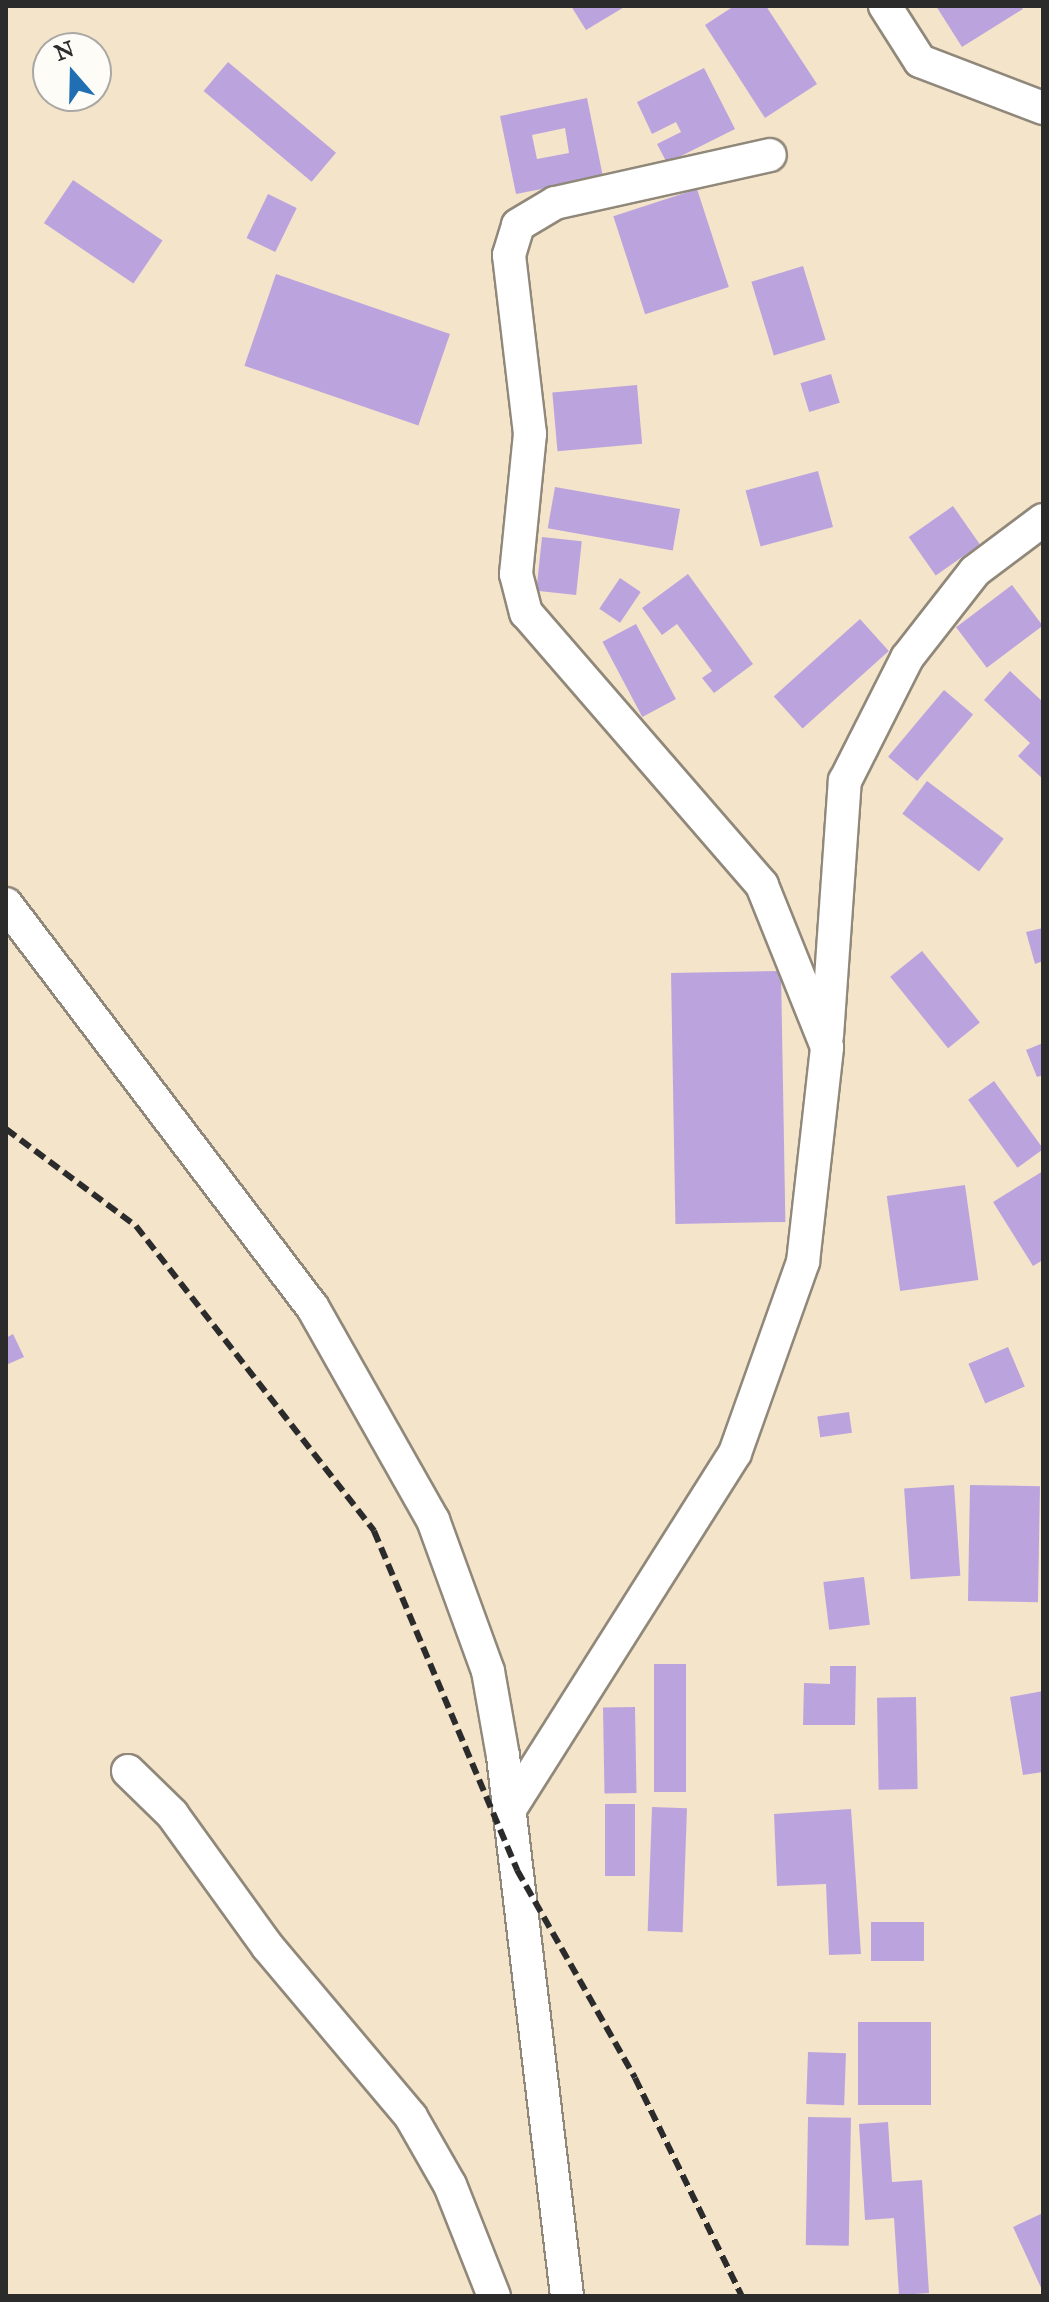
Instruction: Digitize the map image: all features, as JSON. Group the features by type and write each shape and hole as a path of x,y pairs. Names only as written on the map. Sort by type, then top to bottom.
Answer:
{"street":[{"path":"885,6 920,61 1043,108"},
{"path":"770,155 555,203 518,225 509,255 530,434 516,574 526,613 762,885 827,1047"},
{"path":"510,1809 735,1453 803,1262 827,1047 845,781 907,658 975,571 1043,520"},
{"path":"6,904 272,1249 405,1461 488,1671 510,1809 567,2296"},
{"path":"128,1771 172,1814 268,1947 411,2117 450,2185 494,2296"}],"building":[{"path":"571,6 626,6 586,30"},
{"path":"734,6 766,6 817,84 765,118 705,25"},
{"path":"936,6 1021,6 1023,9 962,47"},
{"path":"228,62 336,153 312,182 204,91"},
{"path":"704,68 735,129 667,163 657,144 681,132 676,122 652,134 637,102"},
{"path":"587,98 603,177 516,194 500,116","holes":["565,128 569,153 537,159 532,135"]},
{"path":"73,180 163,240 133,284 44,223"},
{"path":"697,189 729,287 645,314 613,216"},
{"path":"268,194 297,208 275,252 247,238"},
{"path":"803,266 826,340 774,355 751,282"},
{"path":"276,274 450,334 418,426 244,366"},
{"path":"831,374 840,403 809,412 800,383"},
{"path":"637,385 642,444 557,451 552,392"},
{"path":"818,471 833,527 761,546 746,490"},
{"path":"555,487 680,509 673,550 548,528"},
{"path":"953,506 980,545 936,575 909,537"},
{"path":"542,537 582,541 576,595 536,591"},
{"path":"688,574 753,664 714,693 702,678 712,671 677,624 662,635 642,608"},
{"path":"620,578 641,592 620,623 599,609"},
{"path":"1012,585 1043,626 987,668 956,627"},
{"path":"860,619 889,651 803,729 774,697"},
{"path":"636,624 676,699 642,717 602,642"},
{"path":"1010,671 1043,702 1043,779 1018,756 1030,743 984,700"},
{"path":"944,690 973,714 917,781 888,757"},
{"path":"927,781 1004,839 979,872 902,814"},
{"path":"1043,928 1043,961 1035,964 1026,932"},
{"path":"922,951 980,1022 948,1048 890,977"},
{"path":"781,971 785,1222 675,1224 671,973"},
{"path":"1043,1043 1043,1075 1037,1077 1026,1050"},
{"path":"994,1081 1043,1148 1017,1168 968,1100"},
{"path":"1043,1171 1043,1260 1033,1266 993,1202"},
{"path":"965,1185 978,1280 900,1291 887,1196"},
{"path":"13,1334 24,1357 6,1365 6,1338"},
{"path":"1008,1347 1025,1387 985,1403 968,1364"},
{"path":"849,1412 852,1433 820,1437 817,1416"},
{"path":"954,1485 960,1576 910,1579 904,1488"},
{"path":"970,1485 1040,1486 1038,1602 968,1601"},
{"path":"864,1577 870,1625 829,1630 823,1582"},
{"path":"654,1664 686,1664 686,1792 654,1792"},
{"path":"830,1666 856,1666 855,1725 803,1725 804,1683 830,1684"},
{"path":"1043,1691 1043,1772 1023,1775 1010,1697"},
{"path":"916,1697 918,1789 879,1790 877,1698"},
{"path":"635,1707 637,1793 605,1794 603,1708"},
{"path":"605,1804 635,1804 635,1876 605,1876"},
{"path":"652,1807 687,1808 683,1932 648,1931"},
{"path":"851,1809 861,1954 829,1955 826,1884 777,1886 774,1814"},
{"path":"871,1922 924,1922 924,1961 871,1961"},
{"path":"858,2022 931,2022 931,2105 858,2105"},
{"path":"808,2052 846,2053 844,2105 806,2104"},
{"path":"808,2117 851,2118 849,2246 806,2245"},
{"path":"888,2122 892,2182 922,2180 929,2293 899,2295 894,2218 865,2220 859,2124"},
{"path":"1043,2213 1043,2292 1013,2227"}],"railway":[{"path":"6,1129 136,1226 374,1531 517,1870 635,2078 742,2296"}]}
